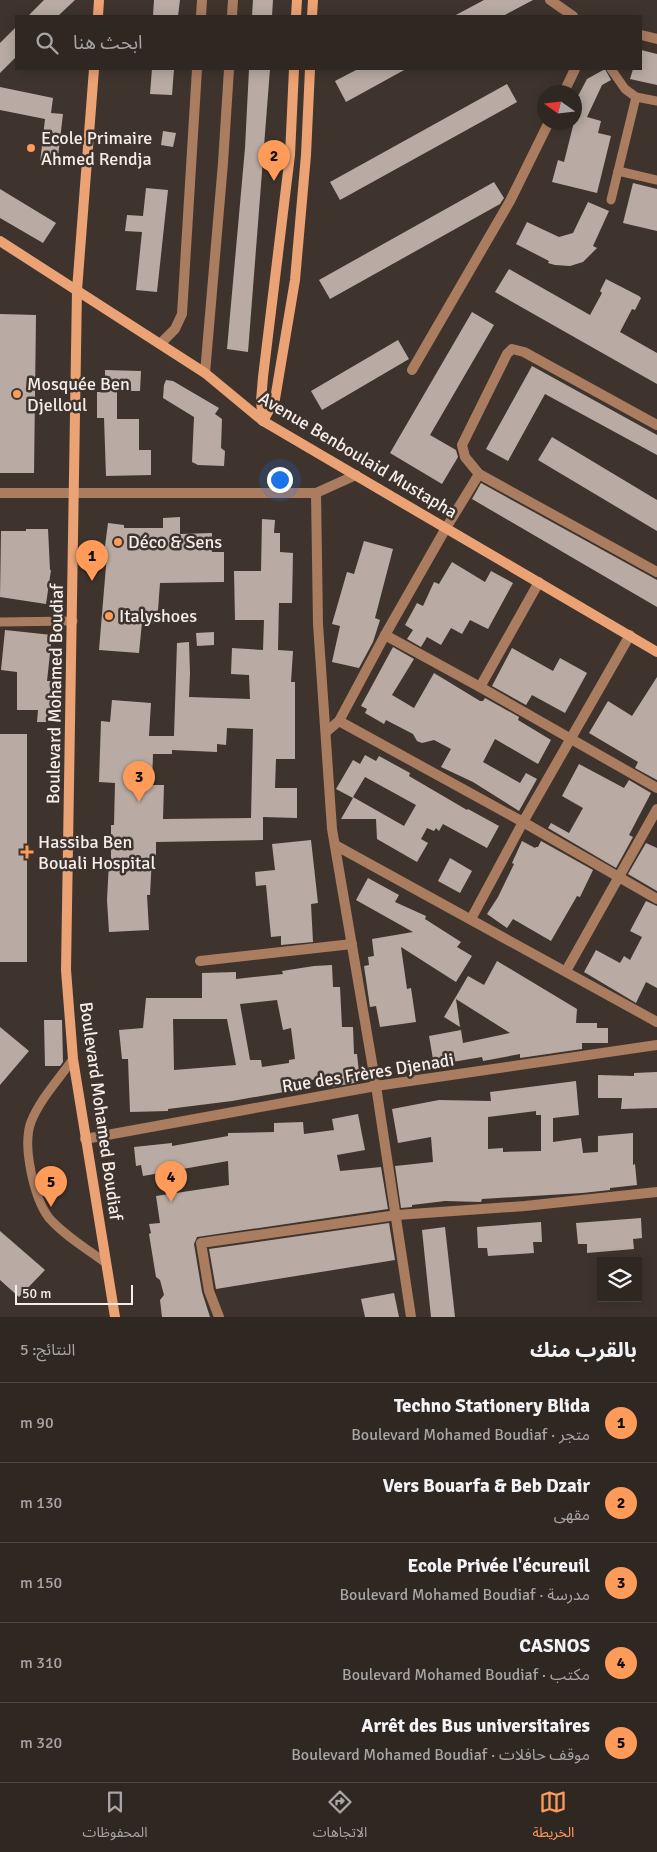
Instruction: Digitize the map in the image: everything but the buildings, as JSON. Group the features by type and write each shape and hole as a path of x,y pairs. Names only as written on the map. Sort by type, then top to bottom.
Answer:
{"main road":[{"path":"98,15 99,0"},
{"path":"296,15 297,0"},
{"path":"312,15 313,0"},
{"name":"Boulevard Mohamed Boudiaf","path":"94,70 77,290 66,970 74,1059 115,1317"},
{"path":"263,421 261,400 290,155 294,70"},
{"path":"263,421 275,400 295,280 306,155 310,70"},
{"name":"Avenue Benboulaid Mustapha","path":"0,241 205,373 263,421 657,652"}],"street":[{"path":"201,15 202,0"},
{"path":"232,15 233,0"},
{"path":"550,0 572,15"},
{"path":"642,35 657,39"},
{"path":"160,344 175,329 182,314 198,70"},
{"path":"205,373 229,70"},
{"path":"568,85 575,70"},
{"path":"412,370 510,201 545,130"},
{"path":"657,425 524,352 512,349 462,445 465,457 479,474 657,572"},
{"path":"326,732 339,721 385,635 479,474"},
{"path":"0,493 316,493 356,475"},
{"path":"316,493 318,624 332,829 376,1086 412,1317"},
{"path":"480,687 539,582"},
{"path":"385,635 657,788"},
{"path":"471,919 570,738 630,635"},
{"path":"339,721 523,822 657,899"},
{"path":"566,971 657,809"},
{"path":"335,845 657,1022"},
{"path":"200,961 352,944"},
{"name":"Rue des Frères Djenadi","path":"86,1139 376,1086 657,1045"},
{"path":"219,1317 209,1292 201,1243 397,1215 525,1206 657,1192"}],"lane":[{"path":"612,70 625,89 636,97 657,101"},
{"path":"611,200 636,97"},
{"path":"618,171 657,180"},
{"path":"0,622 73,621"},
{"path":"74,1059 36,1110 30,1125 28,1160 37,1193 49,1217 73,1240 106,1263"}],"place":[{"name":"Ecole Primaire Ahmed Rendja","path":"31,148"},
{"name":"Vers Bouarfa & Beb Dzair","path":"274,181"},
{"name":"Mosquée Ben Djelloul","path":"17,394"},
{"name":"Déco & Sens","path":"118,542"},
{"name":"Techno Stationery Blida","path":"92,581"},
{"name":"Italyshoes","path":"109,616"},
{"name":"Ecole Privée l'écureuil","path":"139,802"},
{"name":"Hassiba Ben Bouali Hospital","path":"27,852"},
{"name":"CASNOS","path":"171,1202"},
{"name":"Arrêt des Bus universitaires","path":"51,1207"}]}
